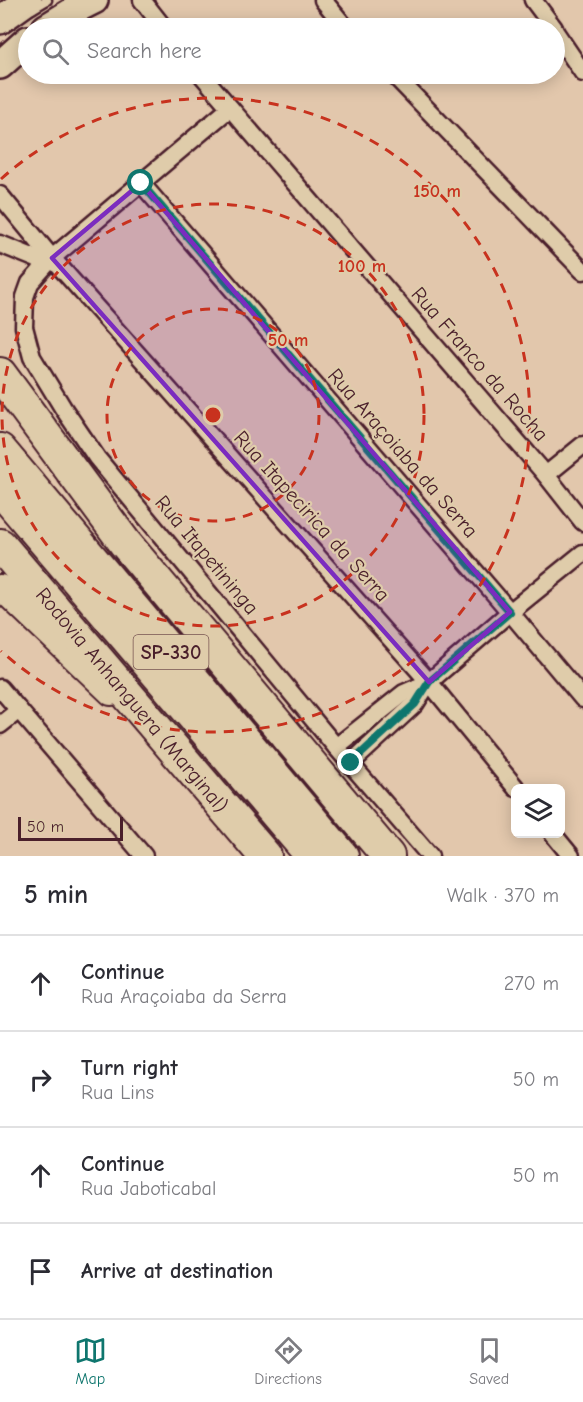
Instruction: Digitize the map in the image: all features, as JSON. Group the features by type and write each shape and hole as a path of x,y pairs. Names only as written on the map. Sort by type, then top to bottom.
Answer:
{"highway":[{"path":"0,374 125,543 388,856"},
{"name":"SP-330","path":"0,450 342,856"},
{"name":"SP-330","path":"0,489 312,856"},
{"name":"Rodovia Anhanguera (Marginal)","path":"0,545 265,856"}],"main road":[{"path":"42,18 80,7 94,0"},
{"path":"0,20 18,20"},
{"path":"0,66 18,42"}],"street":[{"path":"142,0 156,18"},
{"path":"323,0 338,18"},
{"path":"533,0 546,18"},
{"path":"565,46 583,73"},
{"name":"Rua Franco da Rocha","path":"210,84 546,475 583,522"},
{"path":"403,84 583,272"},
{"name":"Rua Itapetininga","path":"230,108 50,261 30,284 26,297 24,327 32,357 97,458 336,747 430,856"},
{"name":"Rua Araçoiaba da Serra","path":"141,183 583,699"},
{"name":"Rua Itapecirica da Serra","path":"0,195 50,261 429,682 512,784"},
{"path":"0,244 50,261"},
{"path":"546,475 583,445"},
{"path":"351,763 415,704 429,682 583,553"},
{"path":"0,587 107,690 172,747"},
{"path":"336,747 404,693 429,682"},
{"path":"0,688 144,856"},
{"path":"0,726 19,710"},
{"path":"556,838 571,856"}],"lane":[{"path":"36,18 47,0"},
{"path":"39,18 76,0"}],"highlighted area":[{"path":"141,183 510,612 429,682 52,258"}],"route":[{"path":"141,183 510,612 429,682 415,704 351,763"}]}
